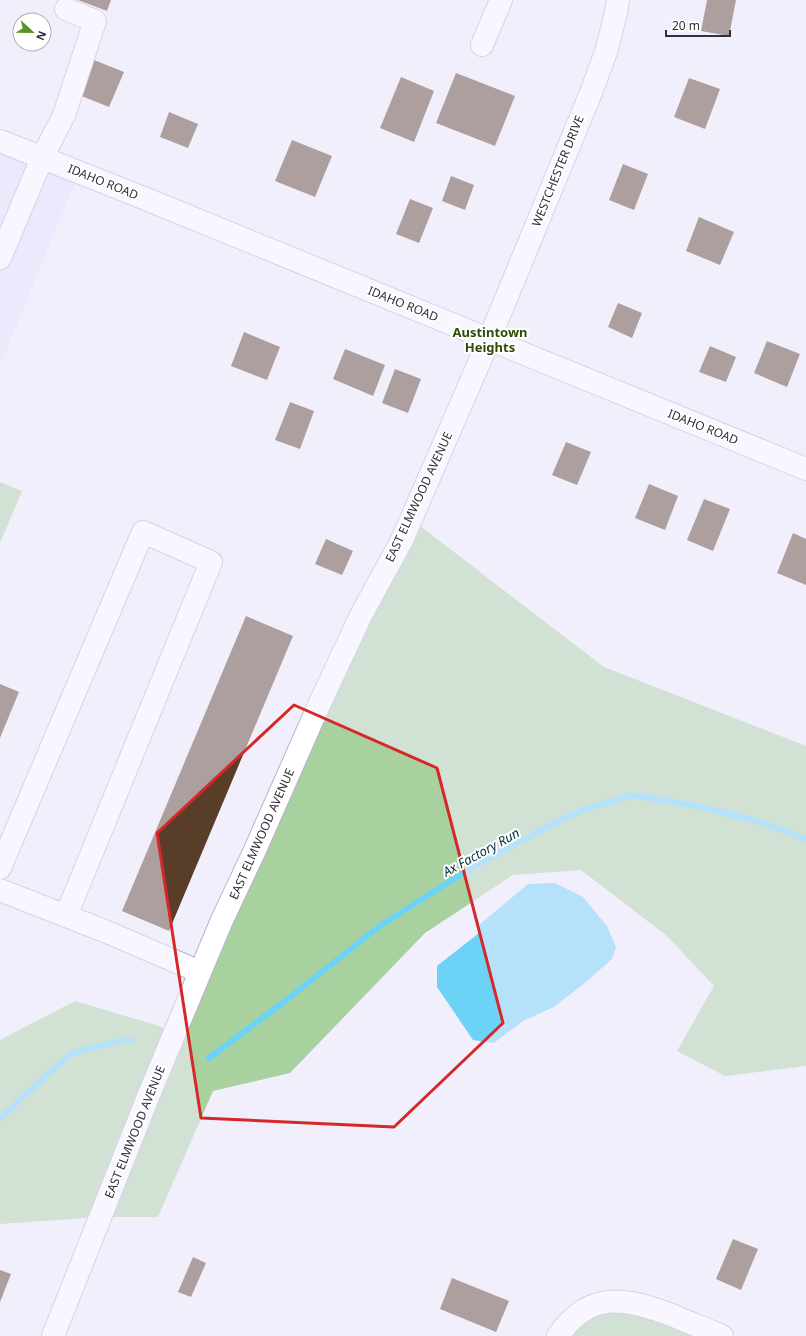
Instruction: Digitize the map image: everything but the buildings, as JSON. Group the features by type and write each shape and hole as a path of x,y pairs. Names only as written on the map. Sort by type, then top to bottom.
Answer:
{"street":[{"path":"482,45 501,0"},
{"name":"WESTCHESTER DRIVE","path":"489,340 590,95 606,52 618,0"},
{"path":"0,258 42,158 64,114 94,21 66,9"},
{"name":"IDAHO ROAD","path":"0,141 806,469"},
{"name":"EAST ELMWOOD AVENUE","path":"53,1336 150,1092 222,920 256,850 357,622 402,540 489,340"},
{"path":"0,868 143,532 211,562 66,916"},
{"path":"0,890 108,932 200,972"},
{"path":"558,1336 565,1325 578,1313 598,1303 619,1301 637,1303 722,1336"}],"highlighted area":[{"path":"294,705 437,768 503,1023 394,1127 201,1118 157,833"}],"shaded area":[{"path":"0,141 79,173 0,366"}],"green space":[{"path":"0,482 22,491 0,543"},
{"path":"411,519 604,667 806,746 806,1066 725,1076 677,1051 714,986 667,936 581,870 513,875 425,933 290,1073 213,1091 158,1217 100,1217 0,1224 0,1040 75,1001 156,1025 175,1033"},
{"path":"598,1303 722,1336 558,1336"}],"water":[{"path":"555,883 583,897 607,926 616,947 612,959 554,1007 523,1021 494,1043 473,1040 437,987 437,966 479,933 480,924 528,884"}],"waterway":[{"name":"Ax Factory Run","path":"209,1058 285,1001 381,925 473,867 582,810 633,795 697,806 757,821 806,839"},
{"name":"Ax Factory Run","path":"0,1118 71,1053 124,1040 131,1041"}],"district":[{"name":"Austintown Heights","path":"490,340"}]}
